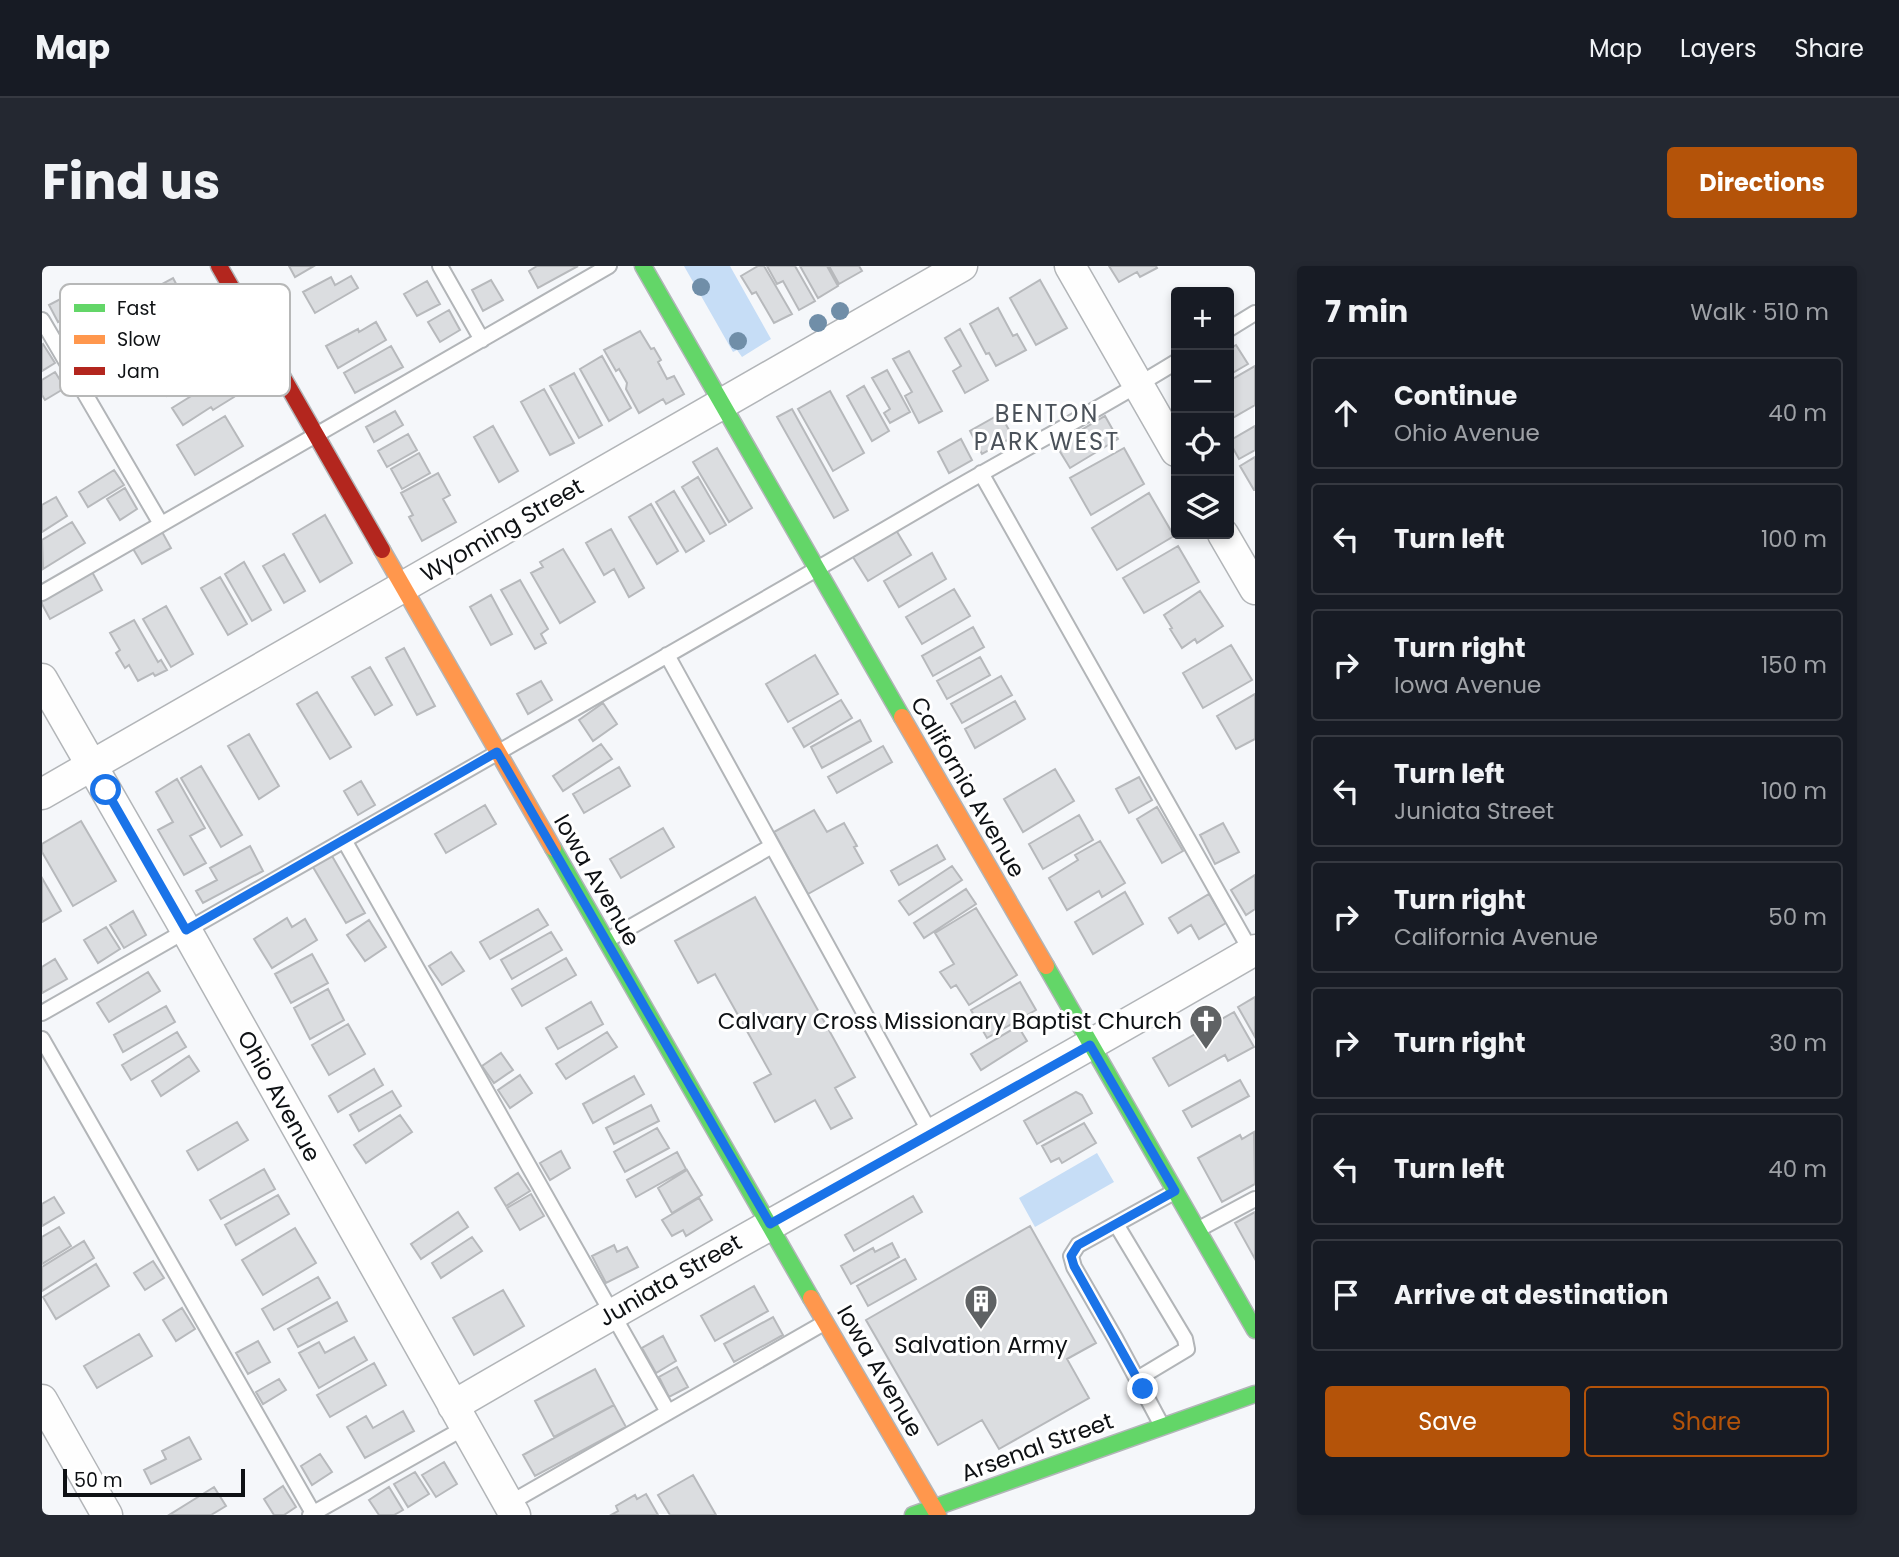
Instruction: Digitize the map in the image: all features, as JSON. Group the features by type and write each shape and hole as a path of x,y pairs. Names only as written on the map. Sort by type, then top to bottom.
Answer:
{"street":[{"name":"Iowa Avenue","path":"219,266 229,284"},
{"name":"California Avenue","path":"643,266 1255,1330"},
{"name":"Wyoming Street","path":"42,794 962,266"},
{"path":"1070,266 1171,443"},
{"name":"Iowa Avenue","path":"290,390 936,1511"},
{"path":"1226,539 1255,589"},
{"name":"Ohio Avenue","path":"42,679 511,1509"},
{"name":"Juniata Street","path":"458,1417 611,1313 1254,954"},
{"name":"Arsenal Street","path":"913,1515 936,1511 1255,1394"},
{"path":"42,1400 107,1515"}],"lane":[{"path":"439,266 482,340"},
{"path":"42,593 609,266"},
{"path":"1234,326 1255,313"},
{"path":"42,320 60,351"},
{"path":"42,1013 1171,365"},
{"path":"86,396 161,524"},
{"path":"981,473 1254,954"},
{"path":"667,655 931,1134"},
{"path":"344,840 668,1412"},
{"path":"606,941 772,846"},
{"path":"42,1039 312,1514 458,1417"},
{"path":"1162,1427 1071,1256 1078,1245 1175,1191"},
{"path":"1198,1230 1255,1199"},
{"path":"1116,1224 1185,1339 1187,1349 1137,1379"},
{"path":"511,1509 668,1412 825,1322"}],"shaded area":[{"path":"684,266 730,266 771,339 742,357 737,350 733,352"},
{"path":"1097,1153 1114,1182 1035,1227 1019,1198"}],"building":[{"path":"289,266 314,266 295,277"},
{"path":"537,266 578,266 538,288 529,271"},
{"path":"758,266 764,266 792,314 774,323 756,292 752,294 741,276"},
{"path":"767,266 795,266 815,301 799,310 783,281 777,284"},
{"path":"800,266 827,266 838,286 818,298"},
{"path":"829,266 859,266 862,271 839,284"},
{"path":"1109,266 1157,268 1140,277 1137,272 1119,282"},
{"path":"351,276 358,288 315,313 303,292 331,277 335,285"},
{"path":"173,278 176,284 162,284"},
{"path":"491,280 503,300 483,311 472,290"},
{"path":"1040,280 1067,328 1036,345 1010,298"},
{"path":"427,281 440,304 417,316 404,294"},
{"path":"60,299 60,321 58,322 49,305"},
{"path":"998,308 1013,336 1017,334 1026,350 996,366 989,353 986,354 970,324"},
{"path":"449,310 460,330 440,342 428,322"},
{"path":"376,322 386,340 338,368 326,346"},
{"path":"960,329 988,380 965,393 953,371 961,366 945,338"},
{"path":"640,331 661,360 658,362 667,379 674,376 684,394 666,404 663,399 639,413 626,389 627,383 619,369 616,371 604,350"},
{"path":"42,345 55,363 42,371"},
{"path":"1236,345 1248,364 1234,372 1234,350"},
{"path":"391,346 403,367 355,393 344,373"},
{"path":"909,351 942,411 919,423 905,396 912,392 893,359"},
{"path":"602,356 631,408 609,421 580,369"},
{"path":"1255,366 1255,405 1234,417 1234,413 1234,378"},
{"path":"887,370 910,412 890,423 884,413 890,409 872,378"},
{"path":"55,372 60,380 60,391 45,400 42,395 42,380"},
{"path":"574,373 602,425 579,438 550,386"},
{"path":"864,386 889,431 872,441 847,396"},
{"path":"544,389 574,443 550,455 521,402"},
{"path":"830,391 864,453 833,471 798,409"},
{"path":"191,396 234,397 213,410 211,407 183,425 172,408"},
{"path":"792,409 848,510 834,518 777,417"},
{"path":"395,411 403,425 374,442 366,427"},
{"path":"1000,414 1013,437 982,454 970,431"},
{"path":"225,416 243,446 195,475 177,445"},
{"path":"1105,416 1118,439 1070,468 1056,445"},
{"path":"493,426 518,471 499,482 474,437"},
{"path":"1255,426 1255,450 1239,459 1234,450 1234,438"},
{"path":"408,434 417,450 387,467 378,451"},
{"path":"961,439 972,460 949,473 938,452"},
{"path":"717,448 752,508 729,522 693,462"},
{"path":"1124,448 1144,484 1091,515 1070,478"},
{"path":"419,453 430,473 402,489 391,469"},
{"path":"1255,457 1255,490 1254,490 1240,466"},
{"path":"114,470 124,485 88,507 79,492"},
{"path":"438,473 450,495 443,499 456,522 422,541 409,517 413,515 401,493"},
{"path":"698,477 726,525 710,534 682,487"},
{"path":"125,488 137,509 120,520 107,499"},
{"path":"674,491 704,541 686,552 656,502"},
{"path":"1149,493 1171,531 1171,538 1117,570 1092,528"},
{"path":"56,497 67,516 42,532 42,505"},
{"path":"651,504 678,551 657,564 629,517"},
{"path":"325,515 352,563 320,582 293,534"},
{"path":"72,522 85,543 43,569 42,540"},
{"path":"611,529 644,588 629,597 614,569 604,575 586,543"},
{"path":"161,530 171,548 142,564 132,547"},
{"path":"896,530 911,555 868,581 853,557"},
{"path":"1178,546 1199,582 1144,613 1123,578"},
{"path":"563,549 595,602 560,623 531,573 543,567 540,562"},
{"path":"932,553 946,579 899,607 884,581"},
{"path":"284,554 305,591 284,603 263,566"},
{"path":"244,562 271,610 252,621 225,574"},
{"path":"91,570 102,590 50,619 42,604 42,598"},
{"path":"220,577 247,624 228,635 201,588"},
{"path":"520,580 548,629 541,634 546,643 535,649 501,590"},
{"path":"954,589 970,616 922,644 906,617"},
{"path":"1200,591 1223,626 1197,643 1195,639 1182,648 1164,615"},
{"path":"491,595 512,634 491,645 470,607"},
{"path":"166,606 193,654 171,667 143,619"},
{"path":"134,620 158,662 161,660 167,670 155,676 153,673 138,681 129,665 125,668 116,653 120,650 110,633"},
{"path":"973,627 984,647 933,676 922,656"},
{"path":"1231,645 1252,680 1203,708 1183,673"},
{"path":"404,648 435,706 417,715 386,658"},
{"path":"815,655 838,694 788,722 766,684"},
{"path":"980,657 990,675 947,699 937,681"},
{"path":"370,667 392,705 375,715 352,677"},
{"path":"1001,676 1012,695 962,723 951,704"},
{"path":"541,681 552,700 528,714 517,694"},
{"path":"317,692 351,747 330,759 297,704"},
{"path":"1255,694 1255,739 1236,749 1217,716"},
{"path":"841,700 852,718 804,747 793,728"},
{"path":"1015,701 1025,719 975,748 965,729"},
{"path":"603,703 617,724 593,741 579,720"},
{"path":"860,720 871,741 822,768 811,747"},
{"path":"249,734 279,786 259,799 228,746"},
{"path":"601,744 612,759 563,791 553,776"},
{"path":"883,746 892,762 837,793 828,777"},
{"path":"201,766 242,835 221,847 181,778"},
{"path":"619,767 630,786 584,813 573,794"},
{"path":"1055,769 1074,801 1023,832 1004,799"},
{"path":"1139,777 1152,800 1129,813 1116,789"},
{"path":"177,779 205,828 190,836 206,863 184,875 158,830 173,822 156,792"},
{"path":"361,781 375,805 358,815 344,791"},
{"path":"485,805 496,824 446,853 435,834"},
{"path":"1157,807 1183,851 1162,863 1137,819"},
{"path":"814,810 827,832 844,823 863,863 808,894 774,832"},
{"path":"1079,815 1093,840 1043,869 1029,844"},
{"path":"81,821 116,881 73,906 42,852 42,844"},
{"path":"1223,823 1239,852 1215,864 1200,835"},
{"path":"663,828 674,847 621,878 610,859"},
{"path":"1100,841 1125,883 1102,897 1099,891 1067,910 1049,878 1078,860 1075,855"},
{"path":"937,845 945,859 899,885 891,871"},
{"path":"250,846 263,871 203,903 196,891 217,880 210,868"},
{"path":"332,856 365,913 346,923 313,867"},
{"path":"952,866 962,880 909,915 899,901"},
{"path":"1255,875 1255,909 1246,915 1231,890"},
{"path":"42,878 61,911 42,922"},
{"path":"966,889 976,904 924,938 914,923"},
{"path":"1125,892 1143,924 1093,954 1075,922"},
{"path":"1209,894 1226,923 1199,939 1191,925 1178,933 1169,918"},
{"path":"755,897 855,1077 835,1088 852,1118 831,1129 815,1100 775,1122 754,1083 771,1074 715,974 698,983 675,941"},
{"path":"976,908 1017,975 969,1005 956,985 951,988 940,972 954,964 935,933"},
{"path":"538,909 548,925 490,959 480,942"},
{"path":"133,911 146,935 124,948 110,925"},
{"path":"287,918 292,927 305,919 317,940 272,968 254,939"},
{"path":"369,920 386,947 365,961 347,935"},
{"path":"106,927 120,949 98,963 84,940"},
{"path":"551,932 562,950 512,979 501,960"},
{"path":"451,952 464,971 442,985 429,966"},
{"path":"312,954 328,983 291,1003 275,974"},
{"path":"566,958 576,975 522,1006 512,989"},
{"path":"55,959 67,979 42,993 42,967"},
{"path":"148,972 160,991 109,1022 97,1003"},
{"path":"1020,982 1036,1010 987,1038 971,1010"},
{"path":"328,989 344,1020 310,1039 294,1008"},
{"path":"1255,997 1255,1037 1238,1007"},
{"path":"591,1002 603,1024 558,1049 546,1028"},
{"path":"166,1006 175,1022 123,1052 114,1035"},
{"name":"Calvary Cross Missionary Baptist Church","path":"1234,1012 1254,1047 1228,1061 1225,1055 1169,1086 1153,1058"},
{"path":"348,1024 365,1054 329,1075 312,1045"},
{"path":"1018,1026 1027,1041 981,1070 971,1054"},
{"path":"177,1032 186,1047 131,1080 122,1065"},
{"path":"607,1032 617,1047 566,1079 556,1064"},
{"path":"501,1053 513,1070 494,1083 482,1066"},
{"path":"189,1056 199,1071 161,1096 152,1081"},
{"path":"374,1069 383,1085 338,1112 329,1096"},
{"path":"520,1075 532,1093 510,1108 498,1090"},
{"path":"634,1076 644,1094 593,1123 583,1104"},
{"path":"1240,1080 1249,1096 1192,1127 1183,1111"},
{"path":"392,1091 401,1106 359,1131 350,1115"},
{"path":"1076,1092 1082,1095 1092,1113 1037,1144 1024,1121"},
{"path":"651,1105 659,1121 614,1144 606,1128"},
{"path":"400,1115 412,1132 366,1163 354,1145"},
{"path":"237,1122 248,1140 198,1170 187,1151"},
{"path":"1084,1123 1096,1143 1062,1163 1059,1158 1051,1162 1042,1146"},
{"path":"657,1128 669,1148 625,1172 614,1152"},
{"path":"1254,1132 1255,1184 1222,1202 1198,1158 1240,1135 1242,1139"},
{"path":"561,1151 570,1168 550,1180 540,1163"},
{"path":"677,1152 686,1169 636,1197 627,1180"},
{"path":"264,1169 275,1189 221,1219 210,1200"},
{"path":"687,1170 702,1195 672,1213 658,1188"},
{"path":"518,1173 530,1191 506,1206 495,1188"},
{"path":"531,1194 544,1216 520,1230 507,1208"},
{"path":"278,1195 289,1214 236,1245 225,1225"},
{"path":"913,1196 922,1212 854,1251 845,1235"},
{"path":"54,1197 64,1213 42,1226 42,1204"},
{"path":"699,1198 712,1220 686,1236 683,1230 672,1236 662,1220"},
{"path":"458,1212 468,1227 421,1259 411,1244"},
{"path":"1255,1212 1255,1259 1235,1223"},
{"name":"Salvation Army","path":"1030,1226 1096,1343 1067,1359 1089,1398 999,1449 982,1420 938,1445 866,1320"},
{"path":"59,1227 71,1246 42,1264 42,1237"},
{"path":"295,1228 316,1263 263,1295 242,1260"},
{"path":"472,1237 482,1251 441,1278 432,1263"},
{"path":"84,1241 94,1258 42,1291 42,1267"},
{"path":"892,1243 899,1257 851,1284 841,1266 873,1248 875,1252"},
{"path":"614,1245 617,1252 627,1247 638,1267 606,1283 592,1256"},
{"path":"905,1259 916,1279 868,1306 857,1286"},
{"path":"153,1261 164,1278 145,1290 134,1273"},
{"path":"96,1264 109,1286 56,1319 43,1297"},
{"path":"318,1277 330,1298 274,1330 262,1309"},
{"path":"754,1286 768,1311 715,1341 701,1316"},
{"path":"503,1290 524,1326 474,1355 453,1318"},
{"path":"337,1302 347,1321 298,1347 288,1329"},
{"path":"182,1308 195,1329 176,1341 163,1320"},
{"path":"773,1317 783,1335 734,1362 724,1344"},
{"path":"139,1334 152,1356 97,1388 84,1366"},
{"path":"663,1336 676,1361 656,1373 642,1348"},
{"path":"354,1337 367,1360 319,1388 299,1353 319,1342 325,1353"},
{"path":"258,1341 270,1362 248,1374 236,1353"},
{"path":"374,1363 386,1385 330,1417 317,1395"},
{"path":"677,1367 688,1387 669,1397 659,1377"},
{"path":"595,1369 614,1405 554,1437 535,1401"},
{"path":"279,1379 286,1390 263,1404 256,1392"},
{"path":"614,1405 626,1427 535,1476 523,1455"},
{"path":"403,1411 414,1431 365,1458 347,1427 366,1416 373,1428"},
{"path":"189,1437 201,1459 151,1484 144,1470 166,1459 162,1451"},
{"path":"320,1454 332,1472 312,1485 301,1466"},
{"path":"444,1462 457,1484 436,1497 422,1475"},
{"path":"415,1472 429,1494 408,1507 394,1484"},
{"path":"693,1475 716,1515 670,1515 658,1495"},
{"path":"283,1486 296,1507 284,1515 274,1515 264,1499"},
{"path":"214,1487 226,1506 211,1515 169,1515"},
{"path":"389,1487 403,1510 394,1515 379,1515 369,1500"},
{"path":"646,1494 658,1515 611,1515 618,1511 616,1506 635,1495 637,1499"}],"traffic: fast":[{"path":"643,266 902,717"},
{"path":"553,848 811,1298"},
{"path":"1046,966 1255,1330"},
{"path":"913,1515 1255,1394"}],"traffic: slow":[{"path":"382,550 553,848"},
{"path":"902,717 1046,966"},
{"path":"811,1298 938,1515"}],"traffic: jam":[{"path":"219,266 229,284"},
{"path":"290,390 382,550"}],"place":[{"name":"Calvary Cross Missionary Baptist Church","path":"1206,1051"},
{"name":"Salvation Army","path":"981,1331"}],"district":[{"name":"BENTON PARK WEST","path":"1047,427"}],"route":[{"path":"106,790 186,930 497,752 770,1224 1090,1045 1175,1191 1078,1245 1071,1256 1074,1266 1143,1389"}]}
